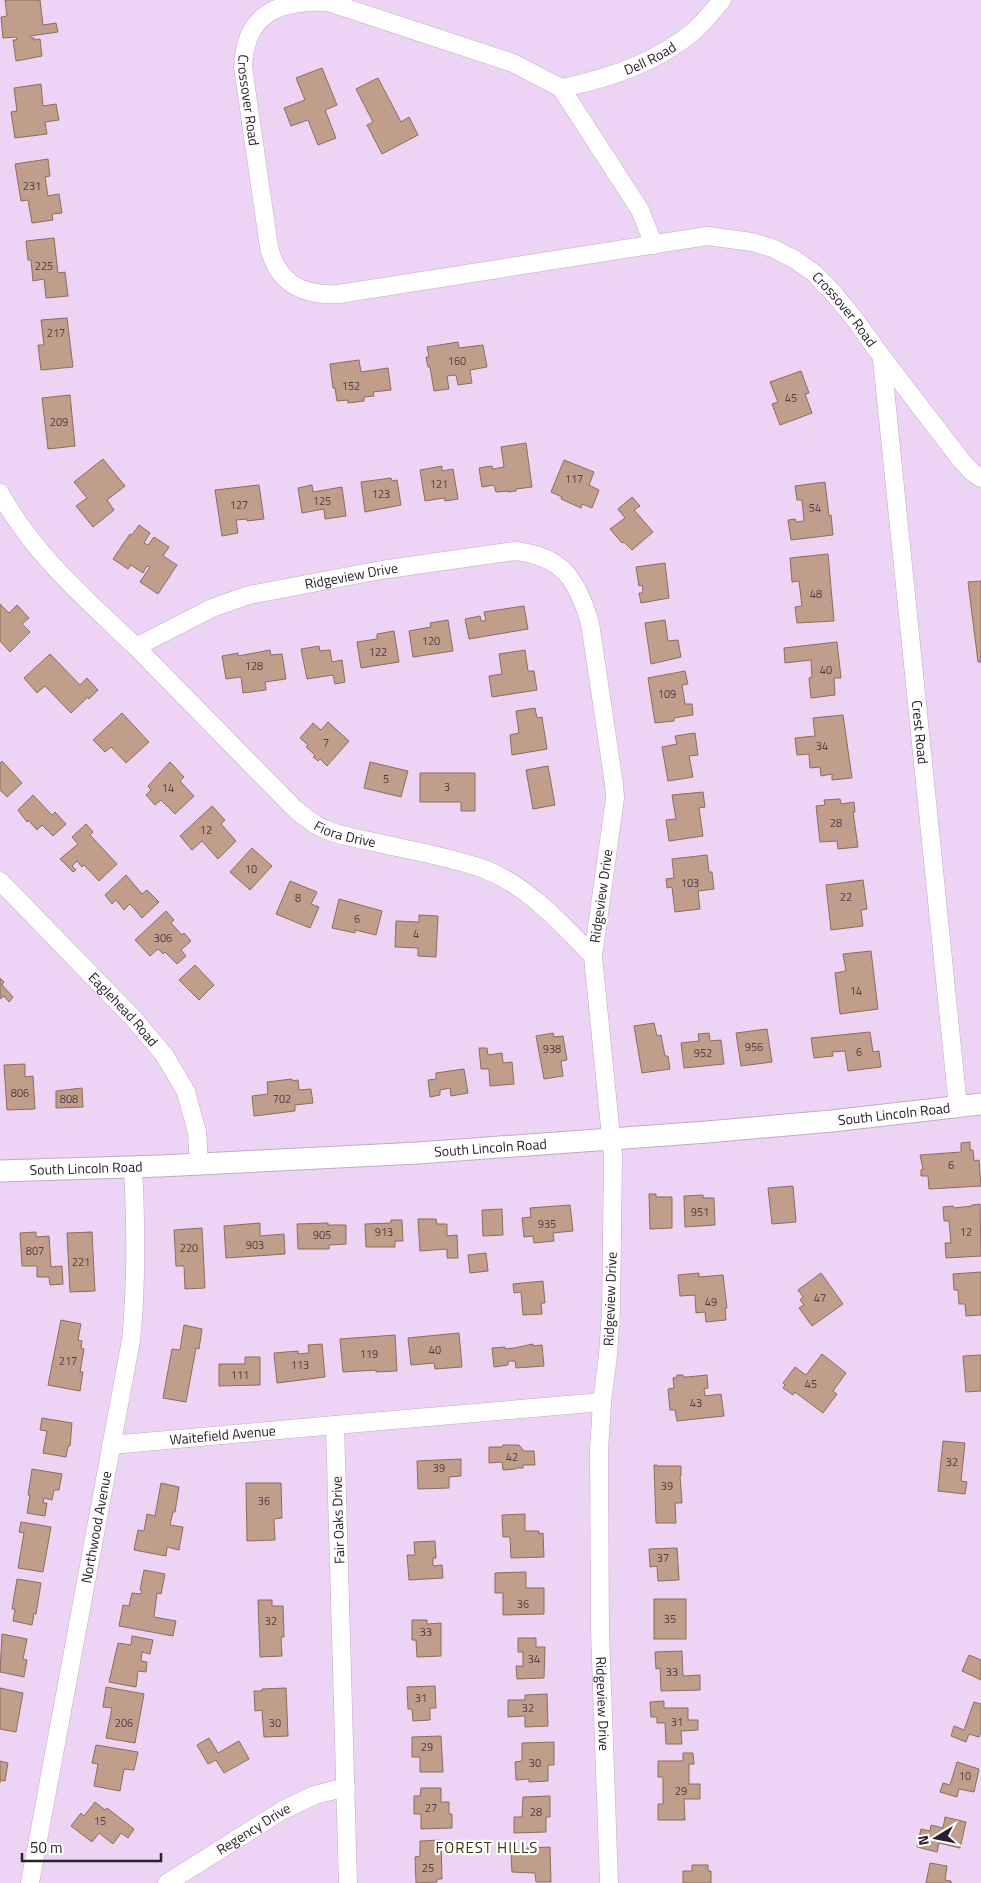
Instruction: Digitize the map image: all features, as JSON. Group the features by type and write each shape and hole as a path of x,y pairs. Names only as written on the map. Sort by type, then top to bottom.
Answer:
{"street":[{"name":"Crossover Road","path":"561,88 512,63 328,2 301,0 266,12 251,29 246,41 243,67 269,247 276,267 283,276 300,289 313,293 339,294 707,236 752,242 772,248 794,259 814,273 853,317 882,358 961,460 972,472 981,478"},
{"name":"Dell Road","path":"561,88 594,82 647,60 693,31 722,0"},
{"path":"561,88 640,210 654,245"},
{"name":"Crest Road","path":"882,358 958,1107"},
{"path":"0,493 12,515 31,541 82,595 136,647"},
{"name":"Ridgeview Drive","path":"136,647 212,608 249,595 381,570 515,551 530,552 554,562 570,578 582,598 590,623 615,798 593,956 611,1138 611,1312 602,1402 599,1459 600,1631 608,1883"},
{"name":"Fiora Drive","path":"136,647 294,808 308,819 323,828 342,835 456,861 485,870 517,886 546,908 593,956"},
{"name":"Eaglehead Road","path":"0,881 134,1019 165,1056 186,1092 197,1132 199,1164"},
{"name":"South Lincoln Road","path":"0,1171 133,1167 418,1153 707,1132 832,1121 981,1104"},
{"name":"Northwood Avenue","path":"30,1883 131,1340 136,1271 133,1167"},
{"path":"335,1425 602,1402"},
{"name":"Waitefield Avenue","path":"110,1445 335,1425"},
{"name":"Fair Oaks Drive","path":"335,1425 348,1883"},
{"name":"Regency Drive","path":"168,1883 283,1810 316,1795 346,1787"}],"building":[{"path":"5,0 40,0 43,25 56,23 58,32 30,36 34,40 40,39 42,56 16,61 13,40 17,40 16,37 3,38 1,17 7,16"},
{"path":"322,68 337,105 325,110 336,138 318,145 308,120 291,126 284,108 305,100 296,78"},
{"path":"378,78 401,122 409,117 418,135 382,154 367,125 373,122 356,89"},
{"path":"41,84 43,106 56,104 59,120 45,122 47,134 15,138 11,112 17,111 14,88"},
{"path":"48,159 50,176 45,177 48,196 59,194 62,213 52,214 53,220 32,223 28,200 21,201 15,164"},
{"path":"54,238 58,273 65,272 68,296 46,298 44,279 33,281 31,260 28,260 26,241"},
{"path":"67,318 73,367 41,370 38,345 44,345 41,320"},
{"path":"458,342 459,348 483,345 487,367 470,370 472,383 458,385 456,375 447,376 449,389 434,391 430,367 428,367 426,357 429,357 427,347"},
{"path":"359,360 361,372 388,368 391,390 373,392 374,396 364,397 364,401 348,403 348,400 337,401 335,388 333,388 330,364"},
{"path":"801,371 809,393 805,394 812,413 780,425 772,404 778,402 770,382"},
{"path":"70,395 75,446 48,449 42,398"},
{"path":"526,443 532,487 516,489 516,491 496,492 494,485 482,487 479,468 492,466 493,469 504,467 501,447"},
{"path":"103,459 125,486 107,500 114,510 93,527 76,506 87,498 74,482"},
{"path":"564,460 594,472 589,485 599,490 592,508 582,504 581,508 551,492"},
{"path":"442,466 442,471 453,469 458,499 445,501 444,498 425,501 420,470"},
{"path":"391,478 392,481 397,480 401,505 365,512 361,482"},
{"path":"825,482 833,535 791,540 788,520 804,521 802,500 797,500 795,486"},
{"path":"259,485 264,519 236,520 238,533 222,536 215,490"},
{"path":"312,485 313,492 342,487 346,516 325,519 324,509 302,513 298,488"},
{"path":"632,497 640,506 634,510 653,532 632,550 624,542 622,543 610,529 625,518 618,509"},
{"path":"139,525 150,533 144,543 148,545 154,537 169,547 163,556 177,565 158,594 140,582 150,567 147,566 143,573 131,565 128,569 113,559 130,534 132,535"},
{"path":"828,554 834,621 797,623 795,607 802,606 799,581 792,582 790,558"},
{"path":"665,563 669,598 641,603 639,593 643,593 642,585 639,586 636,567"},
{"path":"981,581 981,662 978,662 968,582"},
{"path":"0,604 9,613 17,605 29,618 22,624 30,632 10,652 0,641"},
{"path":"524,606 528,629 469,639 465,619 480,616 481,621 486,621 484,612"},
{"path":"448,620 453,651 413,657 409,631 431,627 430,623"},
{"path":"665,620 668,641 678,640 681,657 651,664 645,623"},
{"path":"394,631 399,662 361,668 357,642 377,639 377,634"},
{"path":"837,642 841,678 834,678 835,695 811,698 809,678 812,677 811,660 785,663 784,648"},
{"path":"319,646 320,651 330,650 332,662 342,660 345,682 335,684 333,675 307,679 301,649"},
{"path":"270,650 271,655 282,654 286,679 265,682 266,690 243,693 241,677 226,679 222,656 238,653 238,656"},
{"path":"525,650 528,671 534,671 537,690 492,697 489,676 502,674 499,654"},
{"path":"50,654 80,685 87,678 98,690 71,713 45,686 37,693 24,678"},
{"path":"685,671 688,684 682,685 685,704 692,704 693,715 674,718 674,721 655,723 648,678"},
{"path":"535,708 537,718 542,717 547,749 512,755 510,735 519,733 516,711"},
{"path":"122,713 149,742 126,763 111,747 105,752 93,740"},
{"path":"843,715 852,778 832,780 832,774 821,776 820,767 810,768 809,754 797,755 795,738 815,736 813,718"},
{"path":"328,722 349,741 327,766 320,759 318,761 313,757 315,755 300,738 313,723 321,730"},
{"path":"695,733 698,755 689,756 693,777 668,781 662,747 677,744 675,736"},
{"path":"2,761 22,783 7,797 0,790 0,763"},
{"path":"170,762 184,777 180,781 194,796 175,814 161,800 155,805 146,795 151,790 148,786"},
{"path":"370,762 408,771 401,797 364,788"},
{"path":"548,766 555,805 533,809 526,770"},
{"path":"420,773 475,773 475,811 461,811 461,802 420,802"},
{"path":"703,792 705,807 699,808 703,836 669,841 666,820 676,819 672,795"},
{"path":"33,795 52,815 55,812 66,824 53,836 42,825 37,830 28,820 27,822 18,810"},
{"path":"840,799 841,804 854,802 855,812 853,812 858,847 838,849 837,841 820,842 816,806 825,805 824,800"},
{"path":"212,806 225,820 221,824 236,841 218,859 202,841 192,850 180,836"},
{"path":"86,824 93,832 90,835 117,864 99,881 84,865 82,867 77,861 72,866 76,870 73,872 60,859 78,844 72,837"},
{"path":"252,848 272,866 250,890 230,872"},
{"path":"707,855 714,889 698,891 700,909 675,912 672,887 667,888 666,879 674,878 672,859"},
{"path":"126,875 142,894 147,890 159,902 142,918 130,904 124,910 116,900 112,904 105,895"},
{"path":"863,880 867,909 861,910 863,926 831,930 826,885"},
{"path":"290,881 317,892 311,904 319,907 310,928 276,914"},
{"path":"339,899 382,911 376,935 355,930 355,933 332,928"},
{"path":"166,911 174,920 171,923 182,935 184,933 191,941 181,950 186,956 177,964 165,952 163,954 158,949 150,956 135,940"},
{"path":"419,915 438,916 436,957 418,956 418,948 395,947 396,921 419,922"},
{"path":"871,951 878,1009 840,1014 835,973 846,971 843,954"},
{"path":"195,965 214,985 199,1000 179,980"},
{"path":"0,978 4,982 2,985 13,997 9,1002 4,996 0,999"},
{"path":"654,1023 657,1036 661,1035 665,1056 668,1056 670,1069 642,1073 634,1026"},
{"path":"767,1029 772,1062 741,1066 736,1033"},
{"path":"870,1032 873,1052 879,1051 881,1067 848,1071 845,1051 832,1052 833,1056 814,1058 811,1038"},
{"path":"553,1033 554,1037 563,1036 567,1060 561,1061 563,1076 544,1079 536,1036"},
{"path":"709,1033 710,1041 721,1040 724,1064 684,1068 681,1043 699,1041 698,1034"},
{"path":"479,1048 487,1048 488,1055 502,1053 503,1063 512,1062 514,1084 490,1086 489,1069 481,1069"},
{"path":"25,1064 25,1077 33,1076 35,1109 7,1110 4,1065"},
{"path":"464,1069 468,1093 451,1096 450,1088 440,1090 440,1095 430,1097 428,1080 436,1079 436,1073"},
{"path":"292,1079 292,1081 298,1080 299,1090 311,1089 313,1103 295,1105 295,1111 254,1116 252,1096 268,1094 267,1082"},
{"path":"82,1088 83,1107 56,1108 56,1091"},
{"path":"970,1142 970,1150 973,1150 974,1161 979,1160 981,1186 929,1189 928,1176 921,1176 921,1170 923,1169 920,1155 961,1152 961,1143"},
{"path":"793,1186 796,1222 772,1224 768,1188"},
{"path":"649,1194 656,1194 656,1197 672,1197 672,1228 650,1229"},
{"path":"703,1195 703,1198 714,1198 715,1225 685,1227 684,1196"},
{"path":"980,1204 981,1256 946,1258 945,1243 951,1243 949,1221 944,1221 943,1207 953,1206 954,1208"},
{"path":"570,1205 573,1231 553,1233 554,1241 534,1243 533,1236 524,1237 522,1218 531,1217 530,1208"},
{"path":"502,1209 503,1235 483,1236 482,1210"},
{"path":"418,1219 436,1219 437,1224 447,1224 447,1236 457,1235 458,1258 447,1258 447,1249 420,1251"},
{"path":"391,1220 402,1220 403,1241 395,1241 395,1247 366,1247 365,1224 391,1223"},
{"path":"260,1223 260,1236 284,1234 285,1254 226,1258 224,1226"},
{"path":"328,1223 328,1225 346,1225 346,1244 329,1245 329,1249 298,1249 297,1224"},
{"path":"202,1228 205,1288 185,1289 184,1266 176,1266 174,1230"},
{"path":"36,1232 36,1237 49,1236 51,1267 62,1266 63,1284 50,1285 49,1277 37,1277 37,1266 22,1266 20,1233"},
{"path":"92,1232 95,1291 70,1292 67,1233"},
{"path":"486,1253 488,1271 470,1273 468,1255"},
{"path":"981,1272 981,1315 966,1316 965,1304 959,1304 958,1290 954,1290 953,1274"},
{"path":"699,1273 699,1277 723,1275 727,1308 725,1308 726,1320 706,1322 705,1312 696,1313 695,1295 680,1296 678,1275"},
{"path":"821,1273 843,1304 812,1326 799,1308 804,1305 800,1300 803,1297 798,1290"},
{"path":"543,1281 545,1303 541,1303 542,1314 523,1315 521,1292 514,1293 513,1284"},
{"path":"61,1320 81,1324 78,1340 82,1341 81,1348 84,1349 80,1372 83,1372 80,1391 48,1385"},
{"path":"184,1325 202,1329 199,1349 196,1348 186,1402 163,1398 172,1349 180,1350"},
{"path":"459,1333 462,1367 435,1369 434,1363 411,1365 408,1338"},
{"path":"395,1335 397,1371 343,1372 340,1339"},
{"path":"322,1344 325,1377 277,1383 274,1353 298,1351 298,1354 309,1353 308,1345"},
{"path":"533,1344 533,1346 542,1345 544,1366 516,1368 515,1361 508,1361 508,1365 494,1367 492,1348 505,1347 505,1349"},
{"path":"822,1354 846,1373 833,1391 837,1394 823,1413 795,1392 793,1395 783,1388 785,1385 783,1383 795,1367 806,1375"},
{"path":"981,1355 981,1391 966,1392 963,1356"},
{"path":"245,1357 260,1357 260,1385 219,1386 219,1364 245,1364"},
{"path":"677,1375 687,1377 707,1375 708,1388 704,1389 705,1396 721,1394 724,1416 677,1421 675,1410 670,1410 668,1389 674,1388 673,1378 677,1377"},
{"path":"42,1418 72,1423 70,1446 68,1446 66,1457 43,1453 47,1431 40,1430"},
{"path":"943,1441 965,1443 961,1481 967,1482 965,1494 938,1491"},
{"path":"503,1445 519,1445 524,1451 534,1451 535,1465 523,1465 523,1468 503,1470 502,1462 489,1463 489,1447 502,1447"},
{"path":"461,1459 461,1476 449,1477 449,1488 418,1489 417,1461"},
{"path":"654,1465 681,1466 682,1503 675,1503 676,1523 656,1523"},
{"path":"32,1469 62,1474 59,1490 54,1490 52,1500 44,1498 43,1503 47,1503 45,1516 27,1513"},
{"path":"161,1483 179,1487 175,1512 173,1512 170,1525 183,1527 179,1550 167,1547 166,1556 134,1550 138,1530 144,1531 147,1514 155,1516"},
{"path":"246,1483 281,1483 282,1518 274,1519 275,1540 247,1541"},
{"path":"525,1514 525,1531 539,1531 539,1534 543,1533 544,1557 511,1558 510,1537 503,1537 502,1515"},
{"path":"21,1522 51,1527 43,1572 18,1568 24,1533 19,1532"},
{"path":"435,1541 436,1558 433,1558 433,1566 442,1565 443,1578 409,1580 407,1555 415,1555 414,1542"},
{"path":"677,1548 679,1580 658,1581 657,1566 650,1567 649,1549"},
{"path":"144,1570 165,1574 161,1594 157,1593 154,1617 176,1621 173,1636 119,1626 123,1605 129,1606 132,1593 141,1594"},
{"path":"526,1572 526,1588 544,1588 544,1614 503,1615 503,1593 495,1593 495,1573"},
{"path":"17,1579 41,1583 36,1614 34,1613 32,1625 13,1621 15,1609 12,1609"},
{"path":"654,1599 686,1599 686,1639 654,1639"},
{"path":"258,1600 272,1600 272,1606 283,1606 284,1637 281,1637 282,1656 260,1657"},
{"path":"412,1620 427,1620 427,1624 441,1623 441,1656 417,1657 416,1640 412,1640"},
{"path":"2,1634 27,1639 23,1659 27,1660 24,1677 0,1672"},
{"path":"132,1636 153,1640 150,1654 142,1652 141,1661 147,1662 146,1672 138,1671 136,1687 109,1682 118,1643 131,1645"},
{"path":"518,1638 536,1638 536,1647 545,1647 544,1678 517,1679 516,1666 523,1666 523,1652 518,1652"},
{"path":"682,1651 683,1676 700,1675 700,1690 661,1691 660,1668 656,1669 655,1652"},
{"path":"969,1655 981,1660 981,1680 962,1671"},
{"path":"435,1686 436,1708 430,1708 430,1720 413,1721 412,1709 408,1709 407,1687"},
{"path":"106,1687 144,1694 135,1743 106,1738 112,1708 103,1707"},
{"path":"0,1688 23,1693 16,1732 0,1729"},
{"path":"286,1688 288,1736 264,1737 262,1710 255,1711 254,1691"},
{"path":"547,1694 548,1726 525,1727 525,1716 508,1717 508,1700 525,1700 525,1695"},
{"path":"664,1701 664,1708 688,1708 688,1720 698,1720 698,1730 681,1731 682,1744 666,1744 665,1723 657,1723 657,1717 651,1717 650,1702"},
{"path":"974,1702 981,1704 981,1733 979,1737 969,1734 966,1742 951,1736 954,1726 964,1730"},
{"path":"441,1736 443,1772 420,1772 420,1757 412,1757 412,1737"},
{"path":"209,1738 218,1753 239,1741 249,1759 224,1773 216,1760 208,1764 197,1745"},
{"path":"554,1742 554,1765 548,1765 548,1781 529,1782 529,1779 516,1780 515,1762 522,1761 522,1743"},
{"path":"96,1745 138,1752 134,1770 124,1769 120,1791 94,1786 98,1764 92,1763"},
{"path":"683,1753 693,1753 694,1764 689,1764 689,1784 700,1784 700,1799 684,1799 685,1820 658,1820 658,1804 663,1804 663,1777 658,1777 658,1761 683,1761"},
{"path":"0,1761 8,1763 5,1781 0,1780"},
{"path":"957,1762 979,1769 974,1792 959,1789 957,1797 940,1792 943,1783 950,1785"},
{"path":"421,1788 441,1788 441,1802 449,1802 449,1814 452,1814 452,1828 421,1829 421,1814 414,1814 414,1796 420,1796"},
{"path":"550,1796 550,1817 546,1817 546,1832 514,1833 514,1817 522,1817 523,1797"},
{"path":"95,1802 105,1810 107,1808 134,1829 128,1838 121,1833 113,1844 99,1833 92,1842 71,1826 81,1813 84,1816"},
{"path":"945,1817 966,1822 960,1848 939,1843 937,1852 917,1847 921,1829 930,1831 931,1825 943,1828"},
{"path":"441,1840 442,1879 437,1879 437,1882 416,1883 415,1857 420,1856 420,1841"},
{"path":"550,1847 551,1882 536,1882 535,1873 512,1872 511,1854 527,1853 527,1848"},
{"path":"930,1863 947,1866 945,1880 951,1881 951,1883 926,1883"},
{"path":"692,1865 708,1865 708,1871 711,1871 711,1883 683,1883 683,1871 692,1871"}],"district":[{"name":"FOREST HILLS","path":"487,1848"}]}
